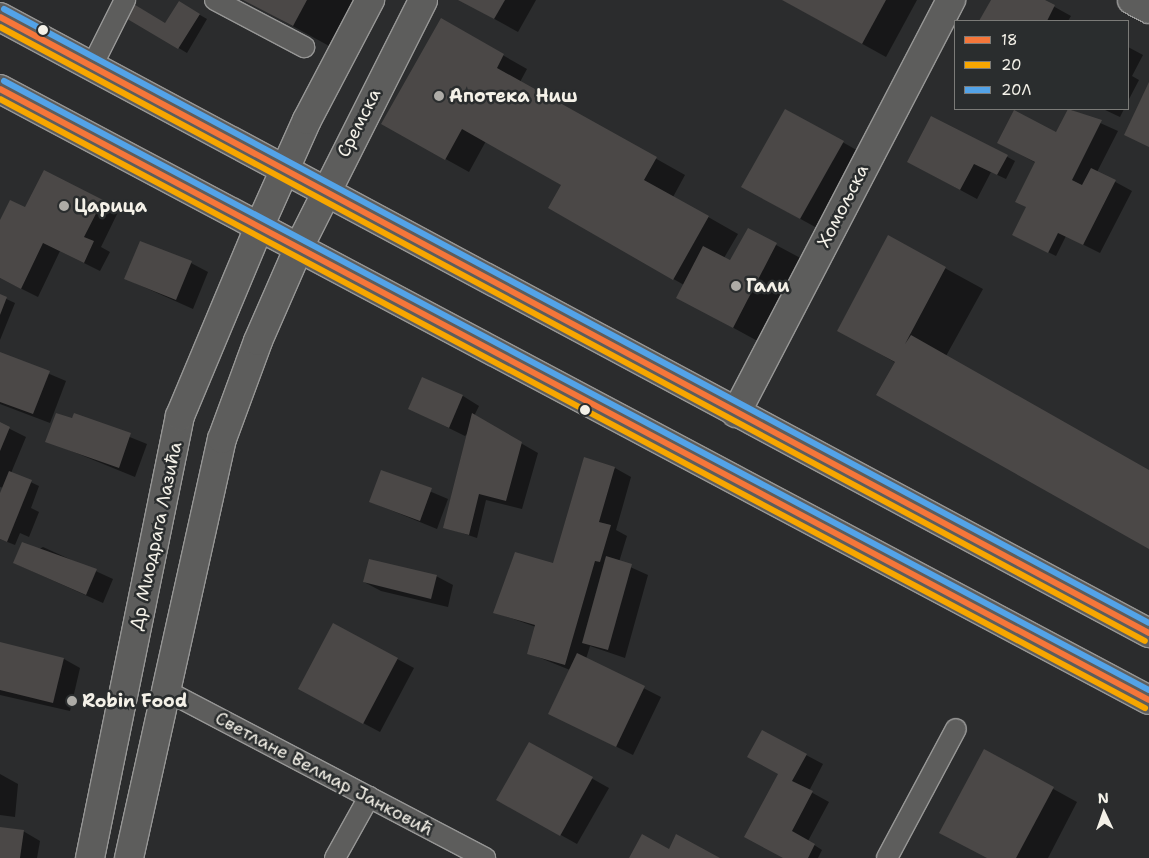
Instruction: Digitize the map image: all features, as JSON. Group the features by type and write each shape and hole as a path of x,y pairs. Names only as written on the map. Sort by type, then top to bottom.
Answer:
{"main road":[{"path":"260,225 286,168 370,0"},
{"name":"Сремска","path":"300,247 326,189 423,0"},
{"name":"Хомољска","path":"736,413 951,0"},
{"path":"1132,0 1149,9"},
{"path":"0,17 326,189 736,413 1149,633"},
{"path":"0,89 260,225 1149,700"},
{"name":"Др Миодрага Лазића","path":"90,858 180,416 260,225"},
{"path":"129,858 163,689 222,439 260,334 300,247"}],"lane":[{"path":"92,66 126,0"},
{"path":"215,0 304,47"},
{"name":"Светлане Велмар Јанковић","path":"163,689 485,858"},
{"path":"894,856 956,729"},
{"path":"335,858 369,797"}],"building":[{"path":"243,0 307,0 293,26"},
{"path":"458,0 505,0 494,19"},
{"path":"782,0 886,0 862,44"},
{"path":"991,0 1045,0 1055,5 1048,20 980,20"},
{"path":"179,1 200,14 178,49 124,17 132,3 165,23"},
{"path":"441,18 504,54 497,68 657,157 644,180 709,216 673,280 548,208 561,185 462,129 445,160 381,124"},
{"path":"1149,82 1149,147 1124,135"},
{"path":"785,109 844,141 800,219 741,187"},
{"path":"1014,110 1056,132 1067,110 1102,120 1072,180 1082,185 1091,168 1116,180 1083,245 1058,233 1048,253 1012,235 1026,207 1015,202 1035,162 997,143"},
{"path":"931,116 1008,155 997,175 974,164 960,190 907,162"},
{"path":"44,170 103,200 84,237 94,241 84,263 43,243 21,289 0,278 0,220 10,200 25,207"},
{"name":"Гали","path":"748,228 777,243 733,328 676,298 703,246 730,260"},
{"path":"888,235 946,267 905,344 911,335 1149,470 1149,549 876,395 895,362 837,331"},
{"path":"140,241 192,261 176,300 124,279"},
{"path":"0,294 7,297 0,315"},
{"path":"0,352 50,371 33,414 0,402"},
{"path":"422,377 463,395 449,428 408,409"},
{"path":"56,413 72,418 74,413 131,433 119,468 45,442"},
{"path":"472,413 522,442 506,501 479,494 469,535 443,528"},
{"path":"0,422 10,427 0,451"},
{"path":"584,457 615,467 599,522 611,525 600,562 595,561 565,665 527,654 535,625 493,613 515,552 553,563"},
{"path":"381,470 432,488 420,521 369,502"},
{"path":"9,471 32,480 7,542 0,539 0,493"},
{"path":"22,542 97,569 86,595 13,563"},
{"path":"606,556 632,564 608,650 582,643"},
{"path":"369,559 437,575 431,599 363,582"},
{"path":"333,623 398,658 363,724 298,689"},
{"path":"0,642 64,658 53,703 0,690"},
{"path":"577,653 645,686 616,747 548,714"},
{"path":"762,730 807,754 792,781 813,791 792,831 815,844 808,858 783,858 744,837 778,774 747,757"},
{"path":"529,742 593,777 560,836 496,800"},
{"path":"984,749 1054,787 1016,858 987,858 939,833"},
{"path":"0,827 24,830 20,858 0,858"},
{"path":"642,834 669,849 676,834 720,858 629,858"}],"transit line":[{"name":"20Л","path":"4,9 1149,623"},
{"name":"18","path":"0,17 1149,633"},
{"name":"20","path":"0,27 1145,641"},
{"name":"20Л","path":"4,81 1149,690"},
{"name":"18","path":"0,89 1149,700"},
{"name":"20","path":"0,99 1145,708"}],"place":[{"name":"Апотека Ниш","path":"439,96"},
{"name":"Царица","path":"64,206"},
{"name":"Гали","path":"736,286"},
{"name":"Robin Food","path":"72,701"}]}
